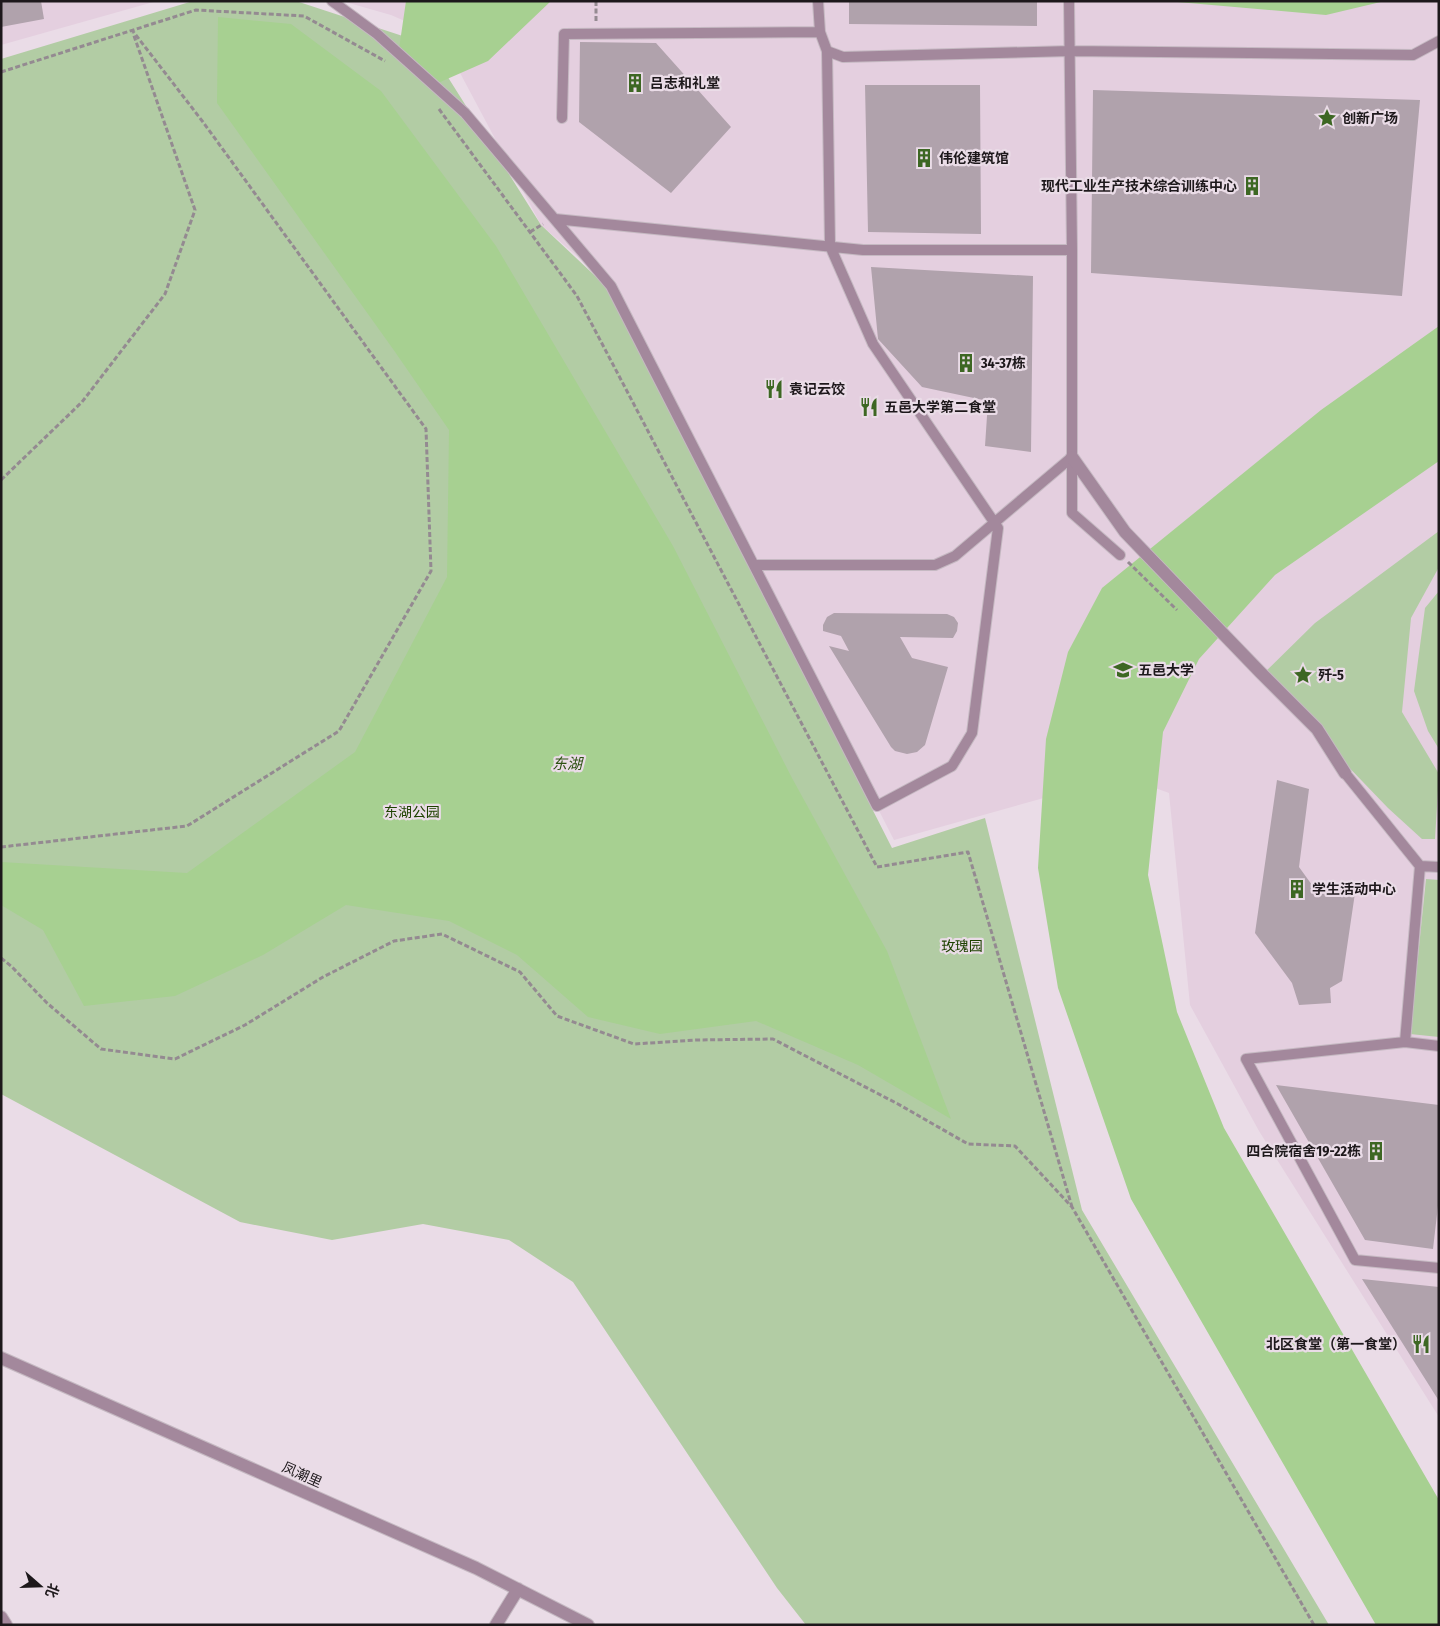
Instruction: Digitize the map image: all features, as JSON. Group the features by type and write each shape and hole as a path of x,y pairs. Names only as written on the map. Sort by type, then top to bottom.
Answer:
{"street":[{"path":"1072,457 1125,532 1317,729 1345,772"},
{"name":"凤潮里","path":"1,1358 467,1564 588,1625"},
{"path":"496,1625 518,1589"},
{"path":"1,1617 6,1625"}],"lane":[{"path":"332,1 377,34 465,113 612,286 877,806 952,766 972,733 998,528 872,344 830,246 827,51 820,32 818,1"},
{"path":"1069,1 1072,250 1072,513 1120,555"},
{"path":"562,118 564,34 820,32"},
{"path":"827,51 843,57 1070,51 1412,55 1439,41"},
{"path":"555,219 864,250 1072,250"},
{"path":"754,565 935,565 955,556 1072,457"},
{"path":"1345,772 1420,866 1405,1042"},
{"path":"1420,866 1439,867"},
{"path":"1439,1046 1405,1042 1246,1059 1355,1260 1439,1268"}],"path":[{"path":"596,1 596,34"},
{"path":"1,72 196,10 304,16 390,63"},
{"path":"1,480 82,402 165,294 195,210 132,30"},
{"path":"1,847 188,826 339,731 431,571 426,429 203,122 132,30"},
{"path":"438,108 577,296 877,867 968,852 1072,1207"},
{"path":"1,958 47,1003 101,1049 174,1059 245,1024 323,977 394,941 442,934 520,972 557,1016 634,1044 696,1040 773,1039 898,1104 968,1144 1016,1146 1072,1207 1314,1625"}],"shaded area":[{"path":"1,1 157,1 1,45"},
{"name":"五邑大学","path":"342,1 1439,1 1439,1417 1259,1131 1190,1005 1169,793 1122,776 894,840 611,286 541,225 459,71 430,32 391,15"}],"green space":[{"name":"东湖公园","path":"193,1 296,1 427,44 541,225 608,288 892,848 985,818 1082,1210 1329,1625 806,1625 777,1588 573,1282 509,1240 423,1224 332,1240 240,1222 1,1094 1,59"},
{"path":"1439,531 1439,567 1411,618 1402,712 1439,774 1435,839 1422,839 1388,808 1261,676 1315,623"},
{"path":"1439,591 1439,749 1428,731 1414,691 1425,608"},
{"path":"1426,879 1439,880 1439,1037 1410,1034"}],"water":[{"path":"406,1 551,1 488,61 438,83 399,49"},
{"path":"1166,1 1385,1 1326,15"},
{"name":"东湖","path":"218,17 291,24 381,91 496,246 673,546 792,778 887,951 951,1119 858,1065 756,1021 660,1034 588,1017 517,955 449,921 346,905 263,955 175,996 84,1006 43,930 1,905 1,862 187,873 355,752 447,577 449,430 217,103"},
{"path":"1439,326 1439,461 1275,575 1199,659 1163,732 1148,875 1177,1012 1224,1128 1439,1500 1439,1625 1376,1625 1131,1199 1058,988 1038,868 1046,739 1068,652 1102,588 1321,410"}],"building":[{"path":"1,1 41,1 44,19 1,27"},
{"path":"849,1 1037,1 1037,26 849,24"},
{"name":"吕志和礼堂","path":"580,42 656,43 731,127 671,193 579,122"},
{"name":"伟伦建筑馆","path":"865,85 980,85 981,234 868,232"},
{"name":"现代工业生产技术综合训练中心","path":"1093,90 1420,100 1402,296 1091,273"},
{"name":"34-37栋","path":"871,267 1033,276 1031,452 985,446 988,401 922,387 878,339"},
{"path":"834,613 947,614 954,617 958,623 957,631 953,638 900,637 912,658 948,667 925,745 917,752 907,754 895,751 891,747 829,646 849,651 841,636 823,631 823,625 827,617"},
{"name":"学生活动中心","path":"1277,780 1309,789 1299,867 1312,885 1355,893 1342,981 1330,988 1331,1003 1299,1005 1292,983 1255,933"},
{"name":"四合院宿舍19-22栋","path":"1276,1085 1439,1105 1439,1197 1433,1249 1365,1240"},
{"name":"北区食堂（第一食堂）","path":"1362,1279 1439,1287 1439,1401"}],"place":[{"name":"吕志和礼堂","path":"635,83"},
{"name":"创新广场","path":"1327,118"},
{"name":"伟伦建筑馆","path":"924,158"},
{"name":"现代工业生产技术综合训练中心","path":"1252,186"},
{"name":"34-37栋","path":"966,363"},
{"name":"袁记云饺","path":"774,389"},
{"name":"五邑大学第二食堂","path":"869,407"},
{"name":"五邑大学","path":"1123,670"},
{"name":"歼-5","path":"1303,675"},
{"name":"学生活动中心","path":"1297,889"},
{"name":"四合院宿舍19-22栋","path":"1376,1151"},
{"name":"北区食堂（第一食堂）","path":"1421,1344"}],"park label":[{"name":"玫瑰园","path":"962,946"}]}
